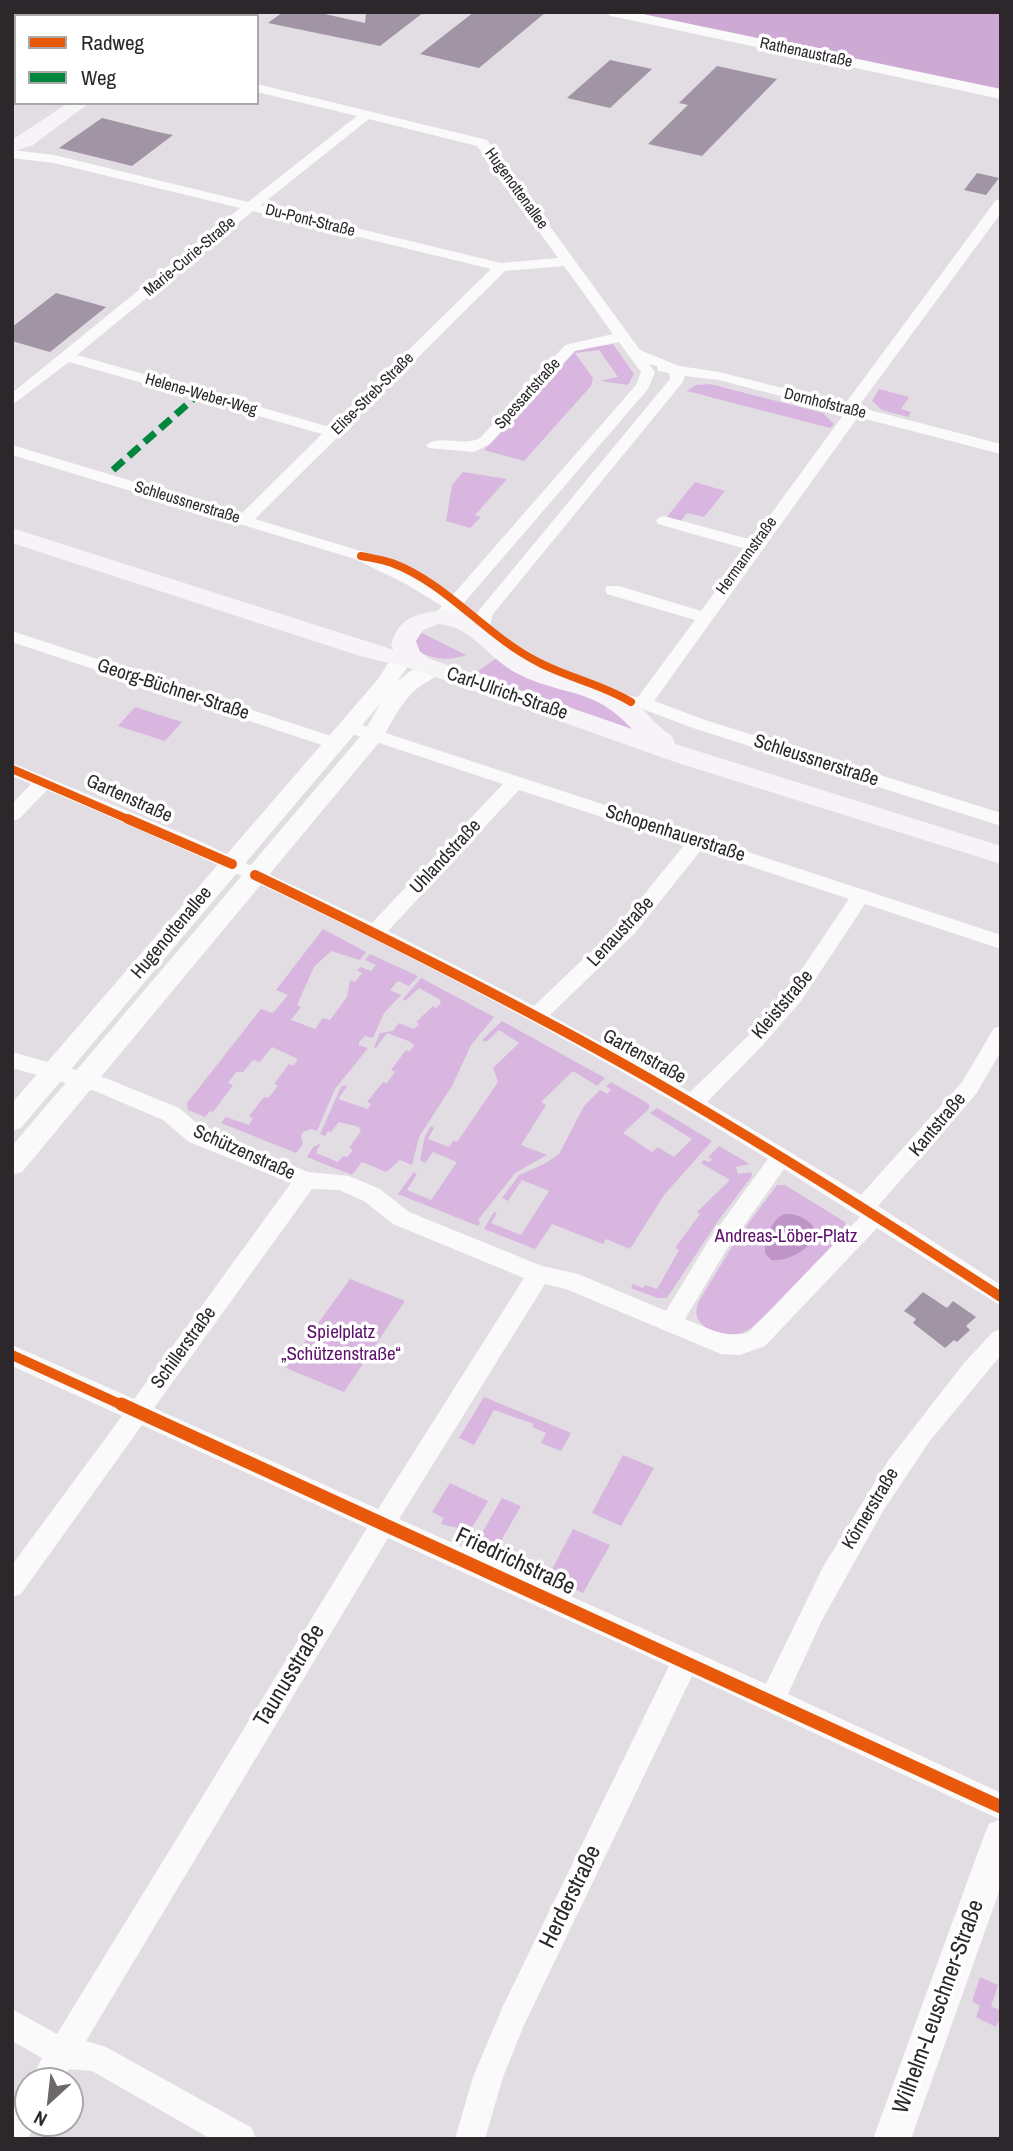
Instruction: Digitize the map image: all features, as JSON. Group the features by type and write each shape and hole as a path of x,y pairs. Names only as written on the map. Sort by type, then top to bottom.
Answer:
{"main road":[{"path":"13,148 18,138 66,105"},
{"path":"13,148 77,105"},
{"name":"Carl-Ulrich-Straße","path":"12,535 369,652 410,656 457,676 651,745 1001,855"},
{"name":"Hugenottenallee","path":"462,618 484,650 471,660 410,656 426,619 462,618"},
{"name":"Schleussnerstraße","path":"462,618 517,663 538,674 617,700 643,728 660,741 718,765"}],"street":[{"name":"Rathenaustraße","path":"611,12 1001,94"},
{"name":"Hugenottenallee","path":"259,88 482,143 648,372 643,386 462,618"},
{"name":"Marie-Curie-Straße","path":"12,401 368,114"},
{"name":"Du-Pont-Straße","path":"13,148 501,267 568,261"},
{"name":"Hermannstraße","path":"643,703 1001,203"},
{"name":"Elise-Streb-Straße","path":"244,520 501,267"},
{"name":"Spessartstraße","path":"434,445 474,447 485,441 570,348 622,337"},
{"path":"636,354 672,367"},
{"name":"Helene-Weber-Weg","path":"68,357 334,433"},
{"name":"Hugenottenallee","path":"462,618 483,616 675,384 678,376 672,367"},
{"name":"Dornhofstraße","path":"648,372 672,367 719,376 1001,449"},
{"name":"Schleussnerstraße","path":"12,450 361,556 407,578 462,618"},
{"path":"663,521 755,546"},
{"path":"613,590 704,617"},
{"name":"Georg-Büchner-Straße","path":"12,636 342,735"},
{"name":"Hugenottenallee","path":"391,708 393,701 411,680 410,656"},
{"name":"Hugenottenallee","path":"12,1121 410,656"},
{"name":"Hugenottenallee","path":"12,1165 373,735 391,708 411,688 430,677 457,676"},
{"name":"Schleussnerstraße","path":"617,700 643,703 699,724 1001,820"},
{"name":"Schopenhauerstraße","path":"342,735 373,735 1001,942"},
{"name":"Gartenstraße","path":"12,769 232,864 376,932 536,1016 692,1103 1001,1297"},
{"path":"12,815 44,782"},
{"name":"Uhlandstraße","path":"376,932 516,782"},
{"name":"Lenaustraße","path":"536,1016 619,937 698,841"},
{"name":"Kleiststraße","path":"692,1103 755,1041 794,996 822,958 861,896"},
{"name":"Kantstraße","path":"869,1212 969,1088 1001,1033"},
{"name":"Schützenstraße","path":"12,1060 83,1080 171,1114 197,1136 306,1180 332,1180 351,1186 377,1198 401,1218 539,1273 570,1281 670,1324"},
{"path":"781,1157 717,1246 670,1324 721,1344 740,1345 757,1339 869,1212"},
{"name":"Schillerstraße","path":"12,1586 306,1180"},
{"name":"Taunusstraße","path":"54,2067 539,1273"},
{"name":"Körnerstraße","path":"772,1700 836,1569 884,1485 948,1398 1001,1339"},
{"name":"Friedrichstraße","path":"12,1355 772,1700 1001,1807"},
{"name":"Herderstraße","path":"470,2139 488,2077 513,2016 685,1662"},
{"name":"Wilhelm-Leuschner-Straße","path":"892,2139 1001,1836"},
{"path":"12,2024 62,2053 96,2057 241,2139"}],"green space":[{"path":"12,12 124,12 14,14 12,47"},
{"path":"613,344 634,374 628,385 600,381 618,377 599,350 575,353 593,378 591,386 524,461 484,450 575,350"},
{"path":"710,384 823,413 834,424 830,428 687,391 696,385"},
{"path":"879,389 909,397 901,409 911,412 908,417 882,410 872,401"},
{"path":"463,472 507,479 475,515 481,517 470,528 446,521 452,485"},
{"path":"695,482 725,491 704,517 687,513 680,522 666,518"},
{"path":"418,631 466,655 442,659 418,651 414,636"},
{"path":"501,655 598,698 625,715 633,730 471,676"},
{"path":"135,707 182,722 165,741 118,726"},
{"path":"323,929 366,952 360,960 331,951 314,967 297,1005 301,1007 291,1020 315,1029 323,1018 330,1020 347,997 350,980 355,982 362,973 357,970 360,967 371,971 376,965 365,960 370,954 418,976 409,986 398,981 390,990 401,995 384,1013 373,1038 365,1036 359,1042 359,1045 368,1048 335,1089 317,1131 311,1129 303,1132 303,1144 296,1153 221,1123 226,1117 249,1125 253,1118 249,1116 264,1097 268,1098 278,1086 274,1084 289,1064 293,1066 298,1059 272,1047 260,1062 253,1060 243,1072 236,1072 228,1083 233,1085 213,1112 210,1111 205,1117 188,1110 187,1103 261,1009 273,1013 288,995 276,990"},
{"path":"421,978 494,1017 471,1045 452,1086 419,1137 412,1165 400,1160 386,1172 362,1162 352,1175 307,1157 313,1147 320,1144 316,1153 338,1162 353,1150 349,1148 361,1131 359,1127 339,1122 325,1136 320,1134 341,1087 348,1085 338,1099 368,1109 371,1104 367,1102 383,1082 387,1083 395,1072 391,1070 406,1050 410,1051 414,1046 411,1042 387,1033 376,1048 374,1047 380,1033 393,1031 399,1023 414,1029 419,1024 416,1022 433,1006 436,1008 441,1003 439,999 419,988 405,1001 403,999"},
{"path":"502,1021 605,1078 597,1086 573,1071 541,1102 546,1105 521,1145 547,1155 515,1173 478,1220 478,1226 398,1194 414,1172 417,1174 407,1190 431,1200 457,1162 433,1152 425,1163 420,1160 425,1136 431,1126 434,1128 428,1139 449,1147 453,1141 457,1142 498,1082 493,1068 519,1043 499,1030 486,1042 482,1040"},
{"path":"611,1082 649,1104 649,1109 623,1133 652,1152 658,1147 674,1157 692,1139 650,1113 657,1108 712,1141 664,1195 630,1249 606,1239 603,1244 552,1224 535,1249 484,1229 494,1212 497,1213 491,1223 521,1235 549,1191 522,1180 508,1201 502,1198 519,1175 559,1154 584,1106 600,1090 607,1094 611,1090 606,1086"},
{"path":"719,1146 750,1164 736,1167 738,1174 751,1172 752,1176 718,1221 667,1298 657,1298 631,1288 633,1284 657,1289 679,1250 675,1248 700,1214 697,1212 730,1180 701,1163 704,1160 709,1162 712,1159 708,1157"},
{"name":"Andreas-Löber-Platz","path":"777,1185 785,1185 845,1222 846,1229 796,1285 752,1327 734,1334 712,1331 700,1323 697,1317 699,1301 736,1240"},
{"name":"Spielplatz „Schützenstraße“","path":"350,1279 405,1301 344,1392 286,1368"},
{"path":"484,1397 571,1433 561,1451 541,1443 546,1433 532,1427 534,1424 494,1410 474,1445 459,1438"},
{"path":"623,1455 654,1468 621,1526 592,1513"},
{"path":"450,1483 488,1501 470,1531 441,1524 444,1518 432,1512"},
{"path":"502,1498 521,1506 494,1553 475,1545"},
{"path":"573,1529 610,1545 583,1593 548,1577"},
{"path":"980,1977 998,1985 991,2006 1001,2011 1001,2022 998,2022 996,2027 976,2017 980,2006 972,2001"}],"shaded area":[{"path":"630,12 1001,12 1001,90"},
{"path":"784,1214 804,1218 817,1234 809,1245 798,1253 784,1259 771,1260 765,1253 767,1236 775,1221"}],"building":[{"path":"283,12 316,12 365,23 366,12 424,12 380,46 268,23"},
{"path":"474,12 546,12 479,68 420,54"},
{"path":"610,60 652,69 610,108 567,98"},
{"path":"717,66 777,79 702,156 648,144 688,105 679,103"},
{"path":"102,118 173,135 132,166 59,148"},
{"path":"977,173 999,178 986,195 964,190"},
{"path":"56,293 106,307 50,352 12,341 12,327"},
{"path":"923,1292 947,1308 953,1301 976,1317 966,1326 970,1330 957,1342 954,1340 945,1348 913,1323 916,1319 904,1311"}],"marked path":[{"path":"113,470 199,394"}],"cycle path":[{"path":"361,556 392,563 419,577 457,602 514,648 539,663 610,689 631,702"},
{"path":"12,769 232,864"},
{"path":"255,875 476,984 638,1072 808,1174 1001,1297"},
{"path":"12,1355 772,1700 1001,1807"}]}
